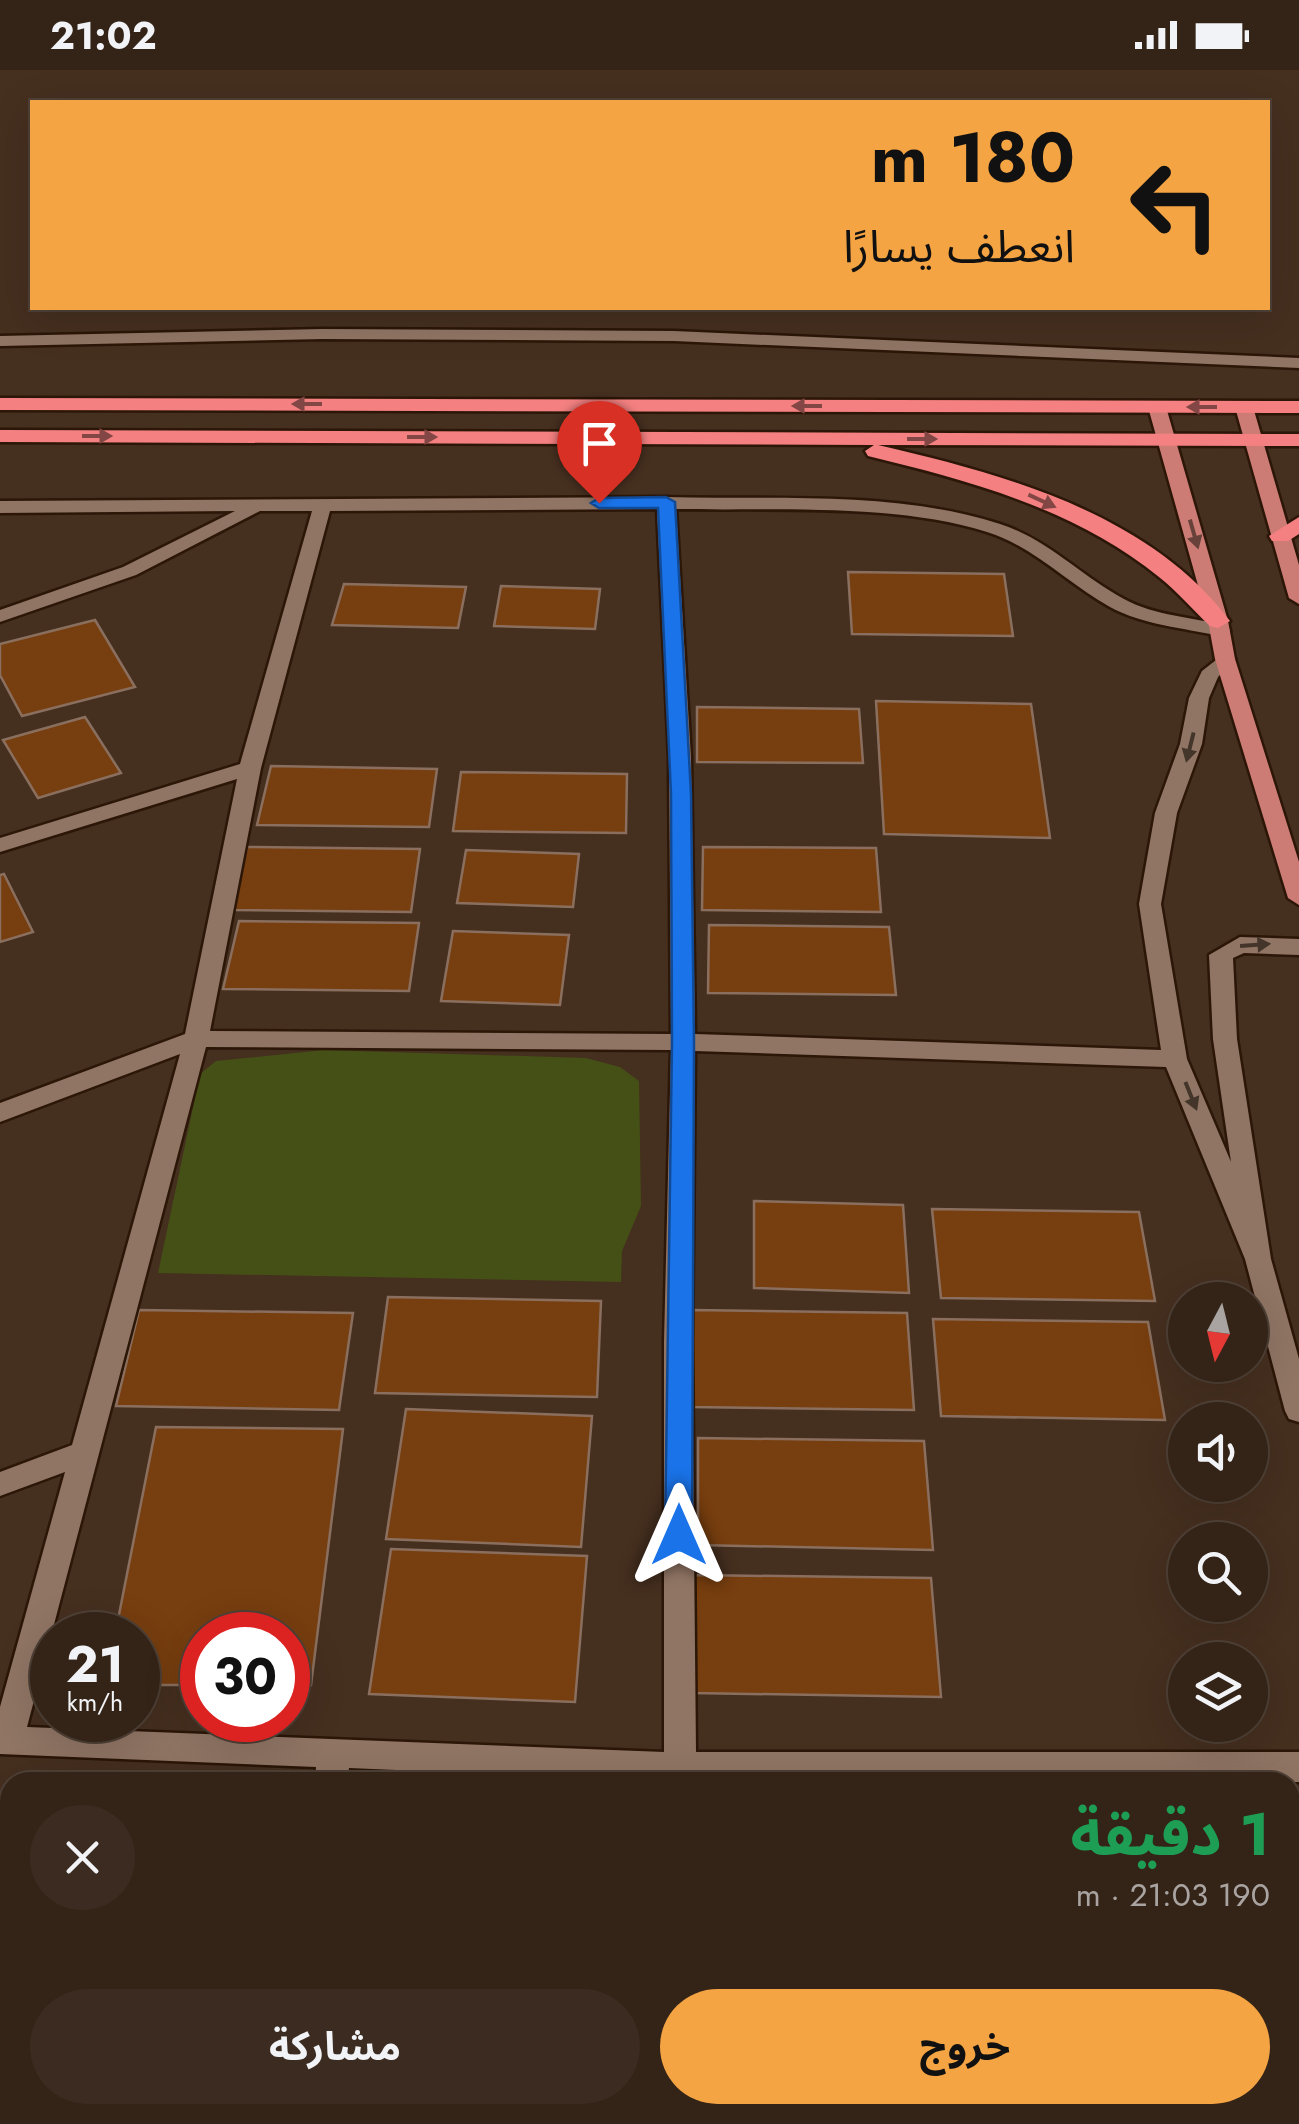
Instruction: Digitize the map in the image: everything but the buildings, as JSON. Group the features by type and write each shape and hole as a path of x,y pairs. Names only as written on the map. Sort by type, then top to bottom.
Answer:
{"highway":[{"path":"0,404 1299,407"},
{"path":"0,436 1299,440"},
{"path":"778,439 866,449 951,468 1030,495 1103,530 1167,572 1219,625"}],"main road":[{"path":"1157,407 1219,625 1225,659 1299,898"},
{"path":"1244,407 1252,440 1290,530 1299,598"}],"street":[{"path":"0,341 322,334 674,336 1299,362"},
{"path":"666,502 680,758 680,1766"},
{"path":"0,507 666,502 888,509 938,514 994,528 1025,541 1100,593 1143,614 1219,625"},
{"path":"0,616 84,592 186,548 256,507"},
{"path":"322,507 250,768 196,1039 4,1740 332,1767 1299,1766"},
{"path":"1225,659 1209,675 1199,698 1191,744 1166,813 1150,904 1175,1059 1258,1259"},
{"path":"0,845 250,768"},
{"path":"1299,947 1240,945 1221,955 1225,1039 1258,1259 1299,1410"},
{"path":"0,1113 196,1039 683,1042 1175,1059"},
{"path":"0,1484 82,1454"}],"green space":[{"path":"324,1050 586,1058 620,1067 639,1081 641,1206 622,1251 621,1282 158,1273 200,1074 216,1061"}],"route":[{"path":"599,503 666,502 681,794 679,1535"}]}
